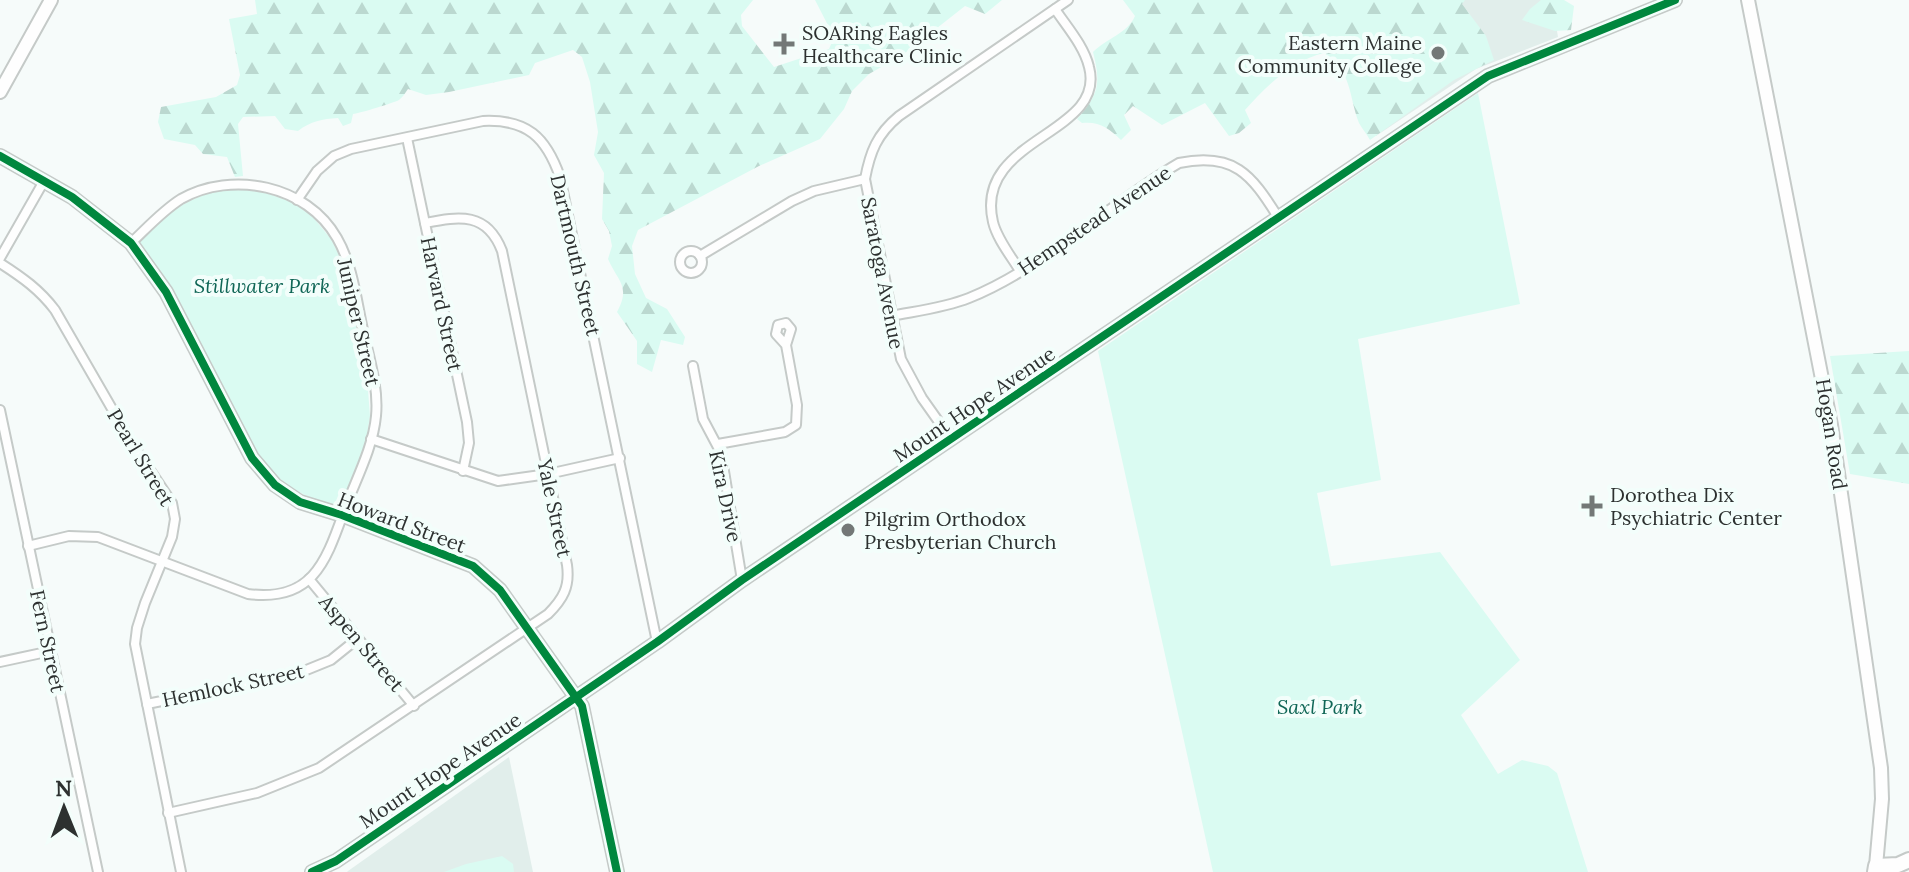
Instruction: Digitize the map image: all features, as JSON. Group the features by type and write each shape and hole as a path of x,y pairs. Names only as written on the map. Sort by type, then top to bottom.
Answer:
{"main road":[{"path":"1875,869 1909,860"}],"street":[{"path":"0,92 51,0"},
{"name":"Saratoga Avenue","path":"951,439 922,398 901,359 865,179 876,140 885,127 1068,0"},
{"name":"Mount Hope Avenue","path":"312,872 336,861 657,642 742,580 1488,76 1675,0"},
{"name":"Hogan Road","path":"1748,0 1811,313 1845,519 1881,768 1882,812 1875,869"},
{"path":"1020,271 992,220 995,182 1012,158 1081,106 1090,81 1084,52 1055,9"},
{"name":"Dartmouth Street","path":"297,200 317,171 334,156 351,149 483,121 503,120 533,132 545,145 560,177 657,642"},
{"name":"Harvard Street","path":"407,138 469,433 463,471"},
{"name":"Howard Street","path":"0,156 72,197 131,243 166,292 263,474 300,502 473,566 500,590 582,706 617,872"},
{"name":"Hempstead Avenue","path":"891,316 966,299 1020,271 1179,163 1209,159 1240,167 1260,188 1278,217"},
{"path":"700,256 792,201 814,191 865,179"},
{"path":"0,261 44,181"},
{"name":"Juniper Street","path":"131,243 165,210 197,192 214,187 253,184 274,189 297,200 330,227 345,254 375,386 376,415 371,439 327,558 309,579"},
{"name":"Yale Street","path":"168,813 257,793 298,778 339,757 558,605 569,581 498,240 476,220 453,217 425,223"},
{"name":"Pearl Street","path":"0,261 35,287 55,310 130,440 172,503 175,519 172,537 145,603 135,644 181,872"},
{"path":"718,444 785,432 796,425 797,405 786,345"},
{"name":"Kira Drive","path":"693,366 703,419 718,444 742,580"},
{"name":"Fern Street","path":"0,410 98,872"},
{"path":"371,439 498,481 620,458"},
{"path":"28,546 82,535 98,537 260,596 283,593 309,579"},
{"name":"Aspen Street","path":"309,579 414,706"},
{"name":"Hemlock Street","path":"147,704 299,673 331,660 357,639"},
{"path":"0,662 51,651"}],"shaded area":[{"name":"Eastern Maine Community College","path":"1348,0 1552,0 1558,37 1476,69 1376,136"},
{"path":"509,757 533,872 347,872 348,871"}],"green space":[{"path":"255,0 753,0 741,15 742,26 774,67 829,49 834,37 815,0 1002,0 985,14 965,6 904,54 869,74 852,91 844,109 820,139 759,166 638,230 632,246 635,274 646,298 667,309 685,337 683,345 661,340 652,372 637,364 637,341 617,312 623,290 608,259 612,246 602,219 604,173 594,155 598,132 590,82 582,57 573,50 535,63 529,75 449,92 426,95 408,89 399,100 353,114 351,123 343,126 338,118 332,118 312,123 298,131 285,129 275,116 243,117 238,124 243,176 235,177 227,157 203,154 195,145 164,139 158,122 161,107 216,97 237,85 240,75 229,19 257,14"},
{"path":"1123,0 1465,0 1462,4 1486,36 1494,60 1454,80 1370,140 1359,123 1345,76 1324,53 1301,62 1271,84 1245,110 1251,123 1239,133 1229,136 1205,103 1162,125 1133,106 1124,115 1131,130 1121,140 1103,126 1082,123 1077,119 1096,88 1093,52 1122,32 1135,16"},
{"path":"1541,0 1564,0 1574,6 1571,30 1555,31 1522,20"},
{"name":"Saxl Park","path":"1478,93 1520,304 1358,339 1381,480 1317,493 1331,566 1440,552 1520,660 1461,715 1498,774 1522,760 1548,766 1557,773 1588,872 1213,872 1098,351"},
{"name":"Stillwater Park","path":"252,188 292,202 313,217 331,239 341,259 367,377 370,416 366,441 340,508 295,490 259,458 167,281 140,243 141,238 155,226 191,200 218,191"},
{"path":"1909,351 1909,484 1850,474 1830,356"},
{"path":"502,856 513,864 514,872 444,872 466,864"}],"cycle path":[{"path":"312,872 336,861 657,642 742,580 1488,76 1675,0"},
{"path":"0,156 72,197 131,243 166,292 252,458 275,485 300,502 473,566 500,590 582,706 617,872"}],"place":[{"name":"SOARing Eagles Healthcare Clinic","path":"784,44"},
{"name":"Eastern Maine Community College","path":"1438,53"},
{"name":"Dorothea Dix Psychiatric Center","path":"1592,506"},
{"name":"Pilgrim Orthodox Presbyterian Church","path":"848,530"}]}
